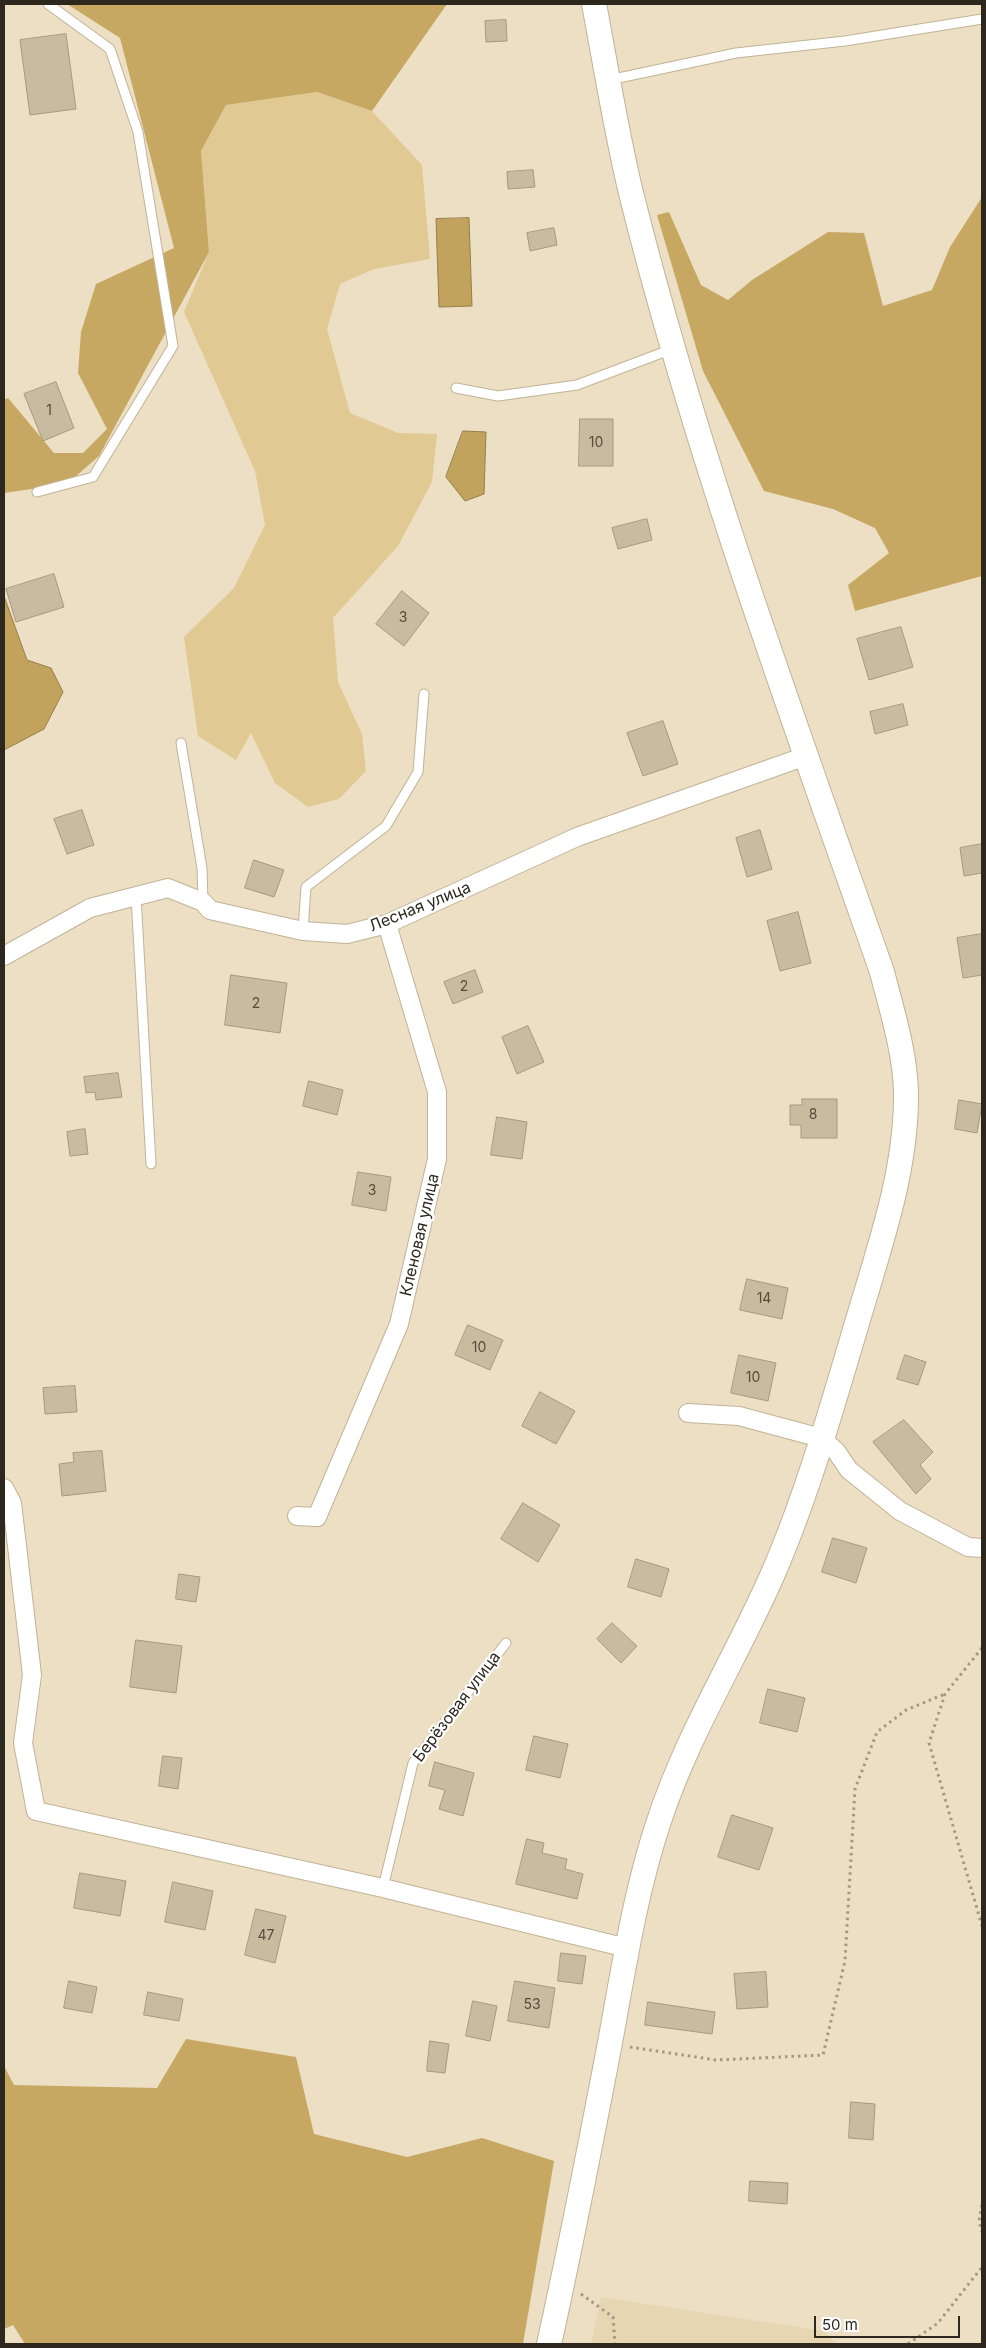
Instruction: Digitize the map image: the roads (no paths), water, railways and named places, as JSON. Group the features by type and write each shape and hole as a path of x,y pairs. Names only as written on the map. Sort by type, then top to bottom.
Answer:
{"street":[{"path":"549,2344 610,2044 626,1948 638,1893 662,1814 685,1754 775,1570 797,1511 885,1229 901,1160 906,1091 897,1027 882,972 760,624 658,297 631,190 594,4"},
{"name":"Лесная улица","path":"4,956 90,908 168,888 203,902 210,910 303,931 347,934 387,924 577,837 806,756"},
{"name":"Кленовая улица","path":"297,1516 316,1517 399,1324 437,1159 437,1092 387,924"},
{"path":"688,1412 739,1416 821,1438 836,1451 849,1470 900,1511 968,1547 982,1548"},
{"path":"4,1488 12,1503 32,1675 22,1743 36,1811 383,1888 626,1948"}],"lane":[{"path":"37,492 93,478 173,346 138,132 110,49 48,4"},
{"path":"609,80 736,52 845,41 982,19"},
{"path":"456,388 498,396 577,385 675,348"},
{"path":"303,931 306,887 386,826 418,772 424,694"},
{"path":"181,743 202,868 203,902"},
{"path":"136,896 150,1164"},
{"name":"Берёзовая улица","path":"383,1888 413,1762 506,1643"}]}
